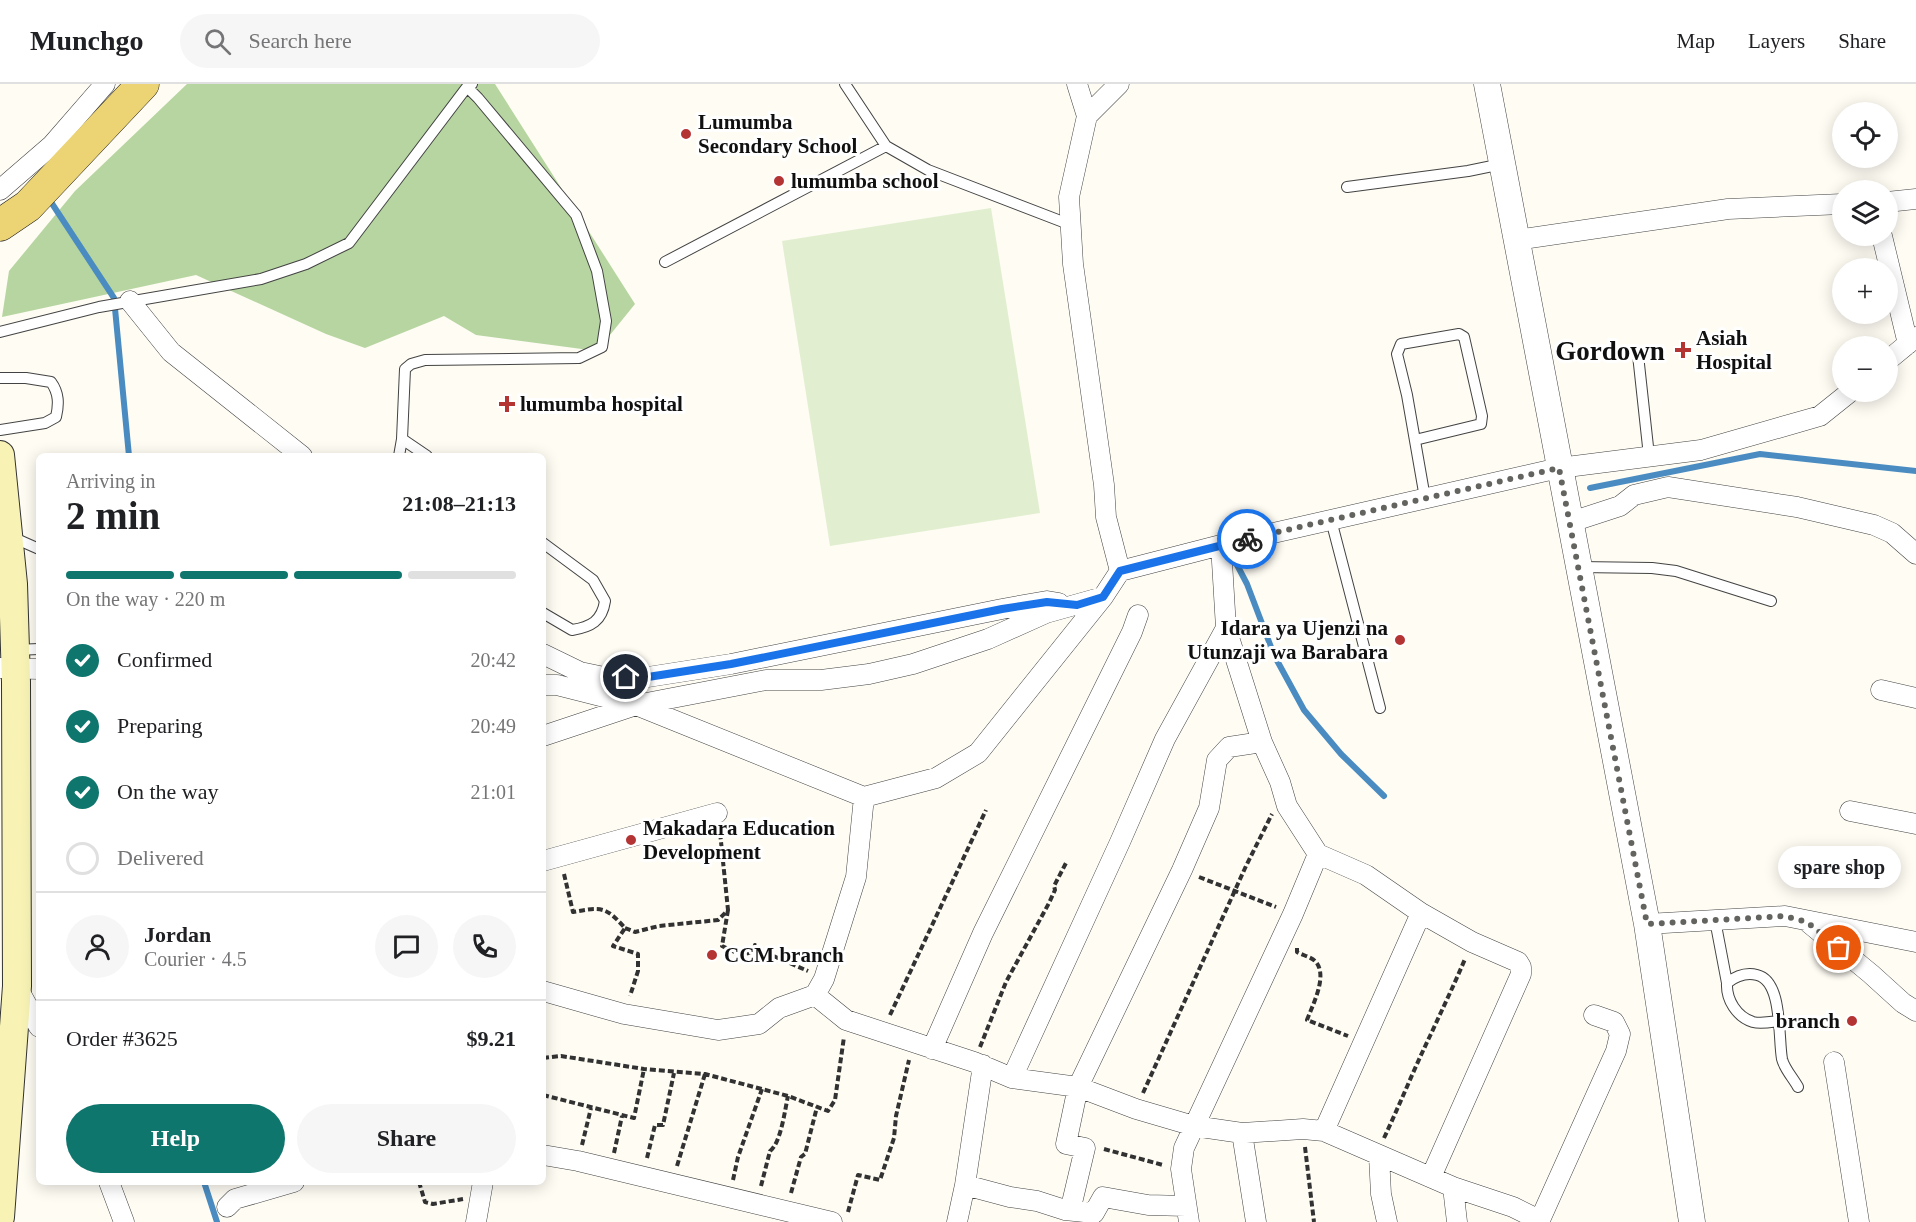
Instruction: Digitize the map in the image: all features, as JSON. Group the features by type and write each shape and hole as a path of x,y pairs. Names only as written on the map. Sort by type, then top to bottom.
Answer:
{"main road":[{"path":"0,225 28,206 143,84"},
{"path":"0,455 4,536 13,584 22,661 0,1216"}],"street":[{"path":"0,190 52,145 105,84"},
{"path":"546,685 557,685 636,705 864,796 936,778 978,753 1103,597 1120,571 1106,517 1104,485 1073,264 1069,197 1087,116 1077,84"},
{"path":"1087,116 1119,84"},
{"path":"1486,84 1647,924 1692,1222"},
{"path":"1898,201 1916,199"},
{"path":"1517,240 1728,209 1832,204"},
{"path":"1885,246 1912,340 1898,352"},
{"path":"127,301 171,352 298,453"},
{"path":"1120,571 1222,558 1334,534 1425,498 1649,456 1701,450 1820,416 1838,402"},
{"path":"1569,514 1620,506 1634,495 1668,487 1797,507 1874,525 1892,533 1916,554"},
{"path":"1222,558 1226,628 1262,742 1280,782 1287,806 1317,854 1366,875 1421,913 1472,942 1518,962 1521,967 1521,974 1431,1177"},
{"path":"546,735 636,705 766,681 821,680 869,674 913,664 988,639 1046,613 1103,597"},
{"path":"546,655 580,672 604,677 648,677 731,664 1002,609 1047,602 1077,605"},
{"path":"923,1045 983,933 1132,632 1138,615"},
{"path":"1012,1078 1165,739 1226,628"},
{"path":"1203,668 1239,668"},
{"path":"1881,690 1916,698"},
{"path":"1065,1210 1071,1207 1085,1148 1066,1144 1078,1087 1182,870 1209,808 1217,760 1229,747 1262,742"},
{"path":"546,992 624,1014 718,1030 759,1024 779,1008 820,987 856,878 864,796"},
{"path":"1850,811 1916,824"},
{"path":"551,858 717,813"},
{"path":"965,1185 1010,1197 1037,1201 1065,1210 1094,1213 1103,1197 1188,1214 1181,1169 1184,1148 1293,914 1317,854"},
{"path":"1324,1131 1421,913"},
{"path":"1647,924 1785,916 1916,942"},
{"path":"1807,922 1872,974 1903,1003 1916,1011"},
{"path":"8,986 36,1022"},
{"path":"820,987 846,1020 979,1064 1012,1078 1078,1087 1136,1109 1194,1126 1242,1133 1303,1129 1324,1131 1453,1187 1513,1207 1539,1221 1616,1051 1620,1034 1614,1022 1594,1015"},
{"path":"1834,1062 1859,1222"},
{"path":"957,1222 965,1185 979,1064"},
{"path":"1242,1133 1256,1222"},
{"path":"1377,1155 1381,1194 1387,1222"},
{"path":"546,1156 578,1161 832,1222"},
{"path":"110,1185 124,1222"},
{"path":"226,1208 236,1199 284,1185"},
{"path":"1453,1187 1457,1222"},
{"path":"476,1222 482,1189"}],"lane":[{"path":"845,84 886,146 928,170 1071,225"},
{"path":"0,332 127,301 261,279 306,264 349,243 470,86 576,215 597,271 606,321 602,347 579,358 425,360 411,364 405,369 400,453"},
{"path":"665,262 886,146"},
{"path":"1347,187 1468,171 1502,164"},
{"path":"1415,440 1481,424 1482,416 1464,337 1459,334 1401,344 1398,348 1397,354 1425,498"},
{"path":"1638,355 1649,456"},
{"path":"0,378 26,378 51,382 57,391 58,408 56,417 45,423 0,430"},
{"path":"402,439 423,453"},
{"path":"1334,534 1380,708"},
{"path":"4,536 36,548"},
{"path":"546,545 593,580 605,601 603,611 597,620 585,628 572,630 546,615"},
{"path":"1579,567 1652,568 1676,571 1771,602"},
{"path":"1715,920 1728,983 1729,1001 1736,1010 1752,1022 1779,1021"},
{"path":"1728,983 1736,976 1750,973 1764,976 1774,991 1783,1061 1798,1087"}],"path":[{"path":"1136,1109 1245,866 1278,802 1280,782"},
{"path":"882,1032 986,810"},
{"path":"717,813 728,910 722,946 741,955 753,952 754,945 764,952 789,961 820,987"},
{"path":"551,858 573,912 597,908 611,913 625,928 635,932 659,926 718,920 728,910"},
{"path":"979,1064 1006,982 1052,897 1054,886 1066,863"},
{"path":"624,1014 638,971 638,954 613,946 625,928"},
{"path":"1377,1155 1430,1036 1444,1010 1472,942"},
{"path":"546,1058 561,1056 644,1069 705,1074 788,1096 828,1111 835,1100 846,1020"},
{"path":"846,1222 858,1176 880,1180 894,1138 896,1116 923,1045"},
{"path":"546,1096 634,1118 644,1069"},
{"path":"643,1177 655,1125 663,1125 674,1072"},
{"path":"673,1184 705,1074"},
{"path":"729,1197 738,1157 762,1089"},
{"path":"757,1205 770,1150 774,1148 779,1135 788,1096"},
{"path":"787,1211 796,1170 801,1157 805,1154 817,1107"},
{"path":"578,1161 591,1108"},
{"path":"610,1169 622,1116"},
{"path":"1303,1129 1314,1222"},
{"path":"1085,1148 1110,1149 1149,1162 1181,1169"},
{"path":"420,1185 425,1202 433,1204 482,1189"}],"green space":[{"path":"187,84 495,84 635,304 597,351 476,335 444,316 365,348 326,334 196,275 2,317 9,271 75,191"},
{"path":"991,208 1040,513 830,546 782,241"}],"waterway":[{"path":"49,199 114,298 129,453"},
{"path":"1590,488 1760,454 1916,471"},
{"path":"1235,561 1247,584 1274,655 1304,710 1341,754 1384,796"},
{"path":"205,1185 217,1222"}],"way so far":[{"path":"1247,539 1559,468 1647,924 1785,916 1807,922 1839,948"}],"place":[{"name":"Lumumba Secondary School","path":"686,134"},
{"name":"lumumba school","path":"779,181"},
{"name":"Asiah Hospital","path":"1683,350"},
{"name":"lumumba hospital","path":"507,404"},
{"name":"Idara ya Ujenzi na Utunzaji wa Barabara","path":"1400,640"},
{"name":"Makadara Education Development","path":"631,840"},
{"name":"spare shop","path":"1839,948"},
{"name":"CCM branch","path":"712,955"},
{"name":"branch","path":"1852,1021"}],"district":[{"name":"Gordown","path":"1610,351"}],"route":[{"path":"626,677 648,677 731,664 1002,609 1047,602 1077,605 1103,597 1120,571 1247,539"}]}
